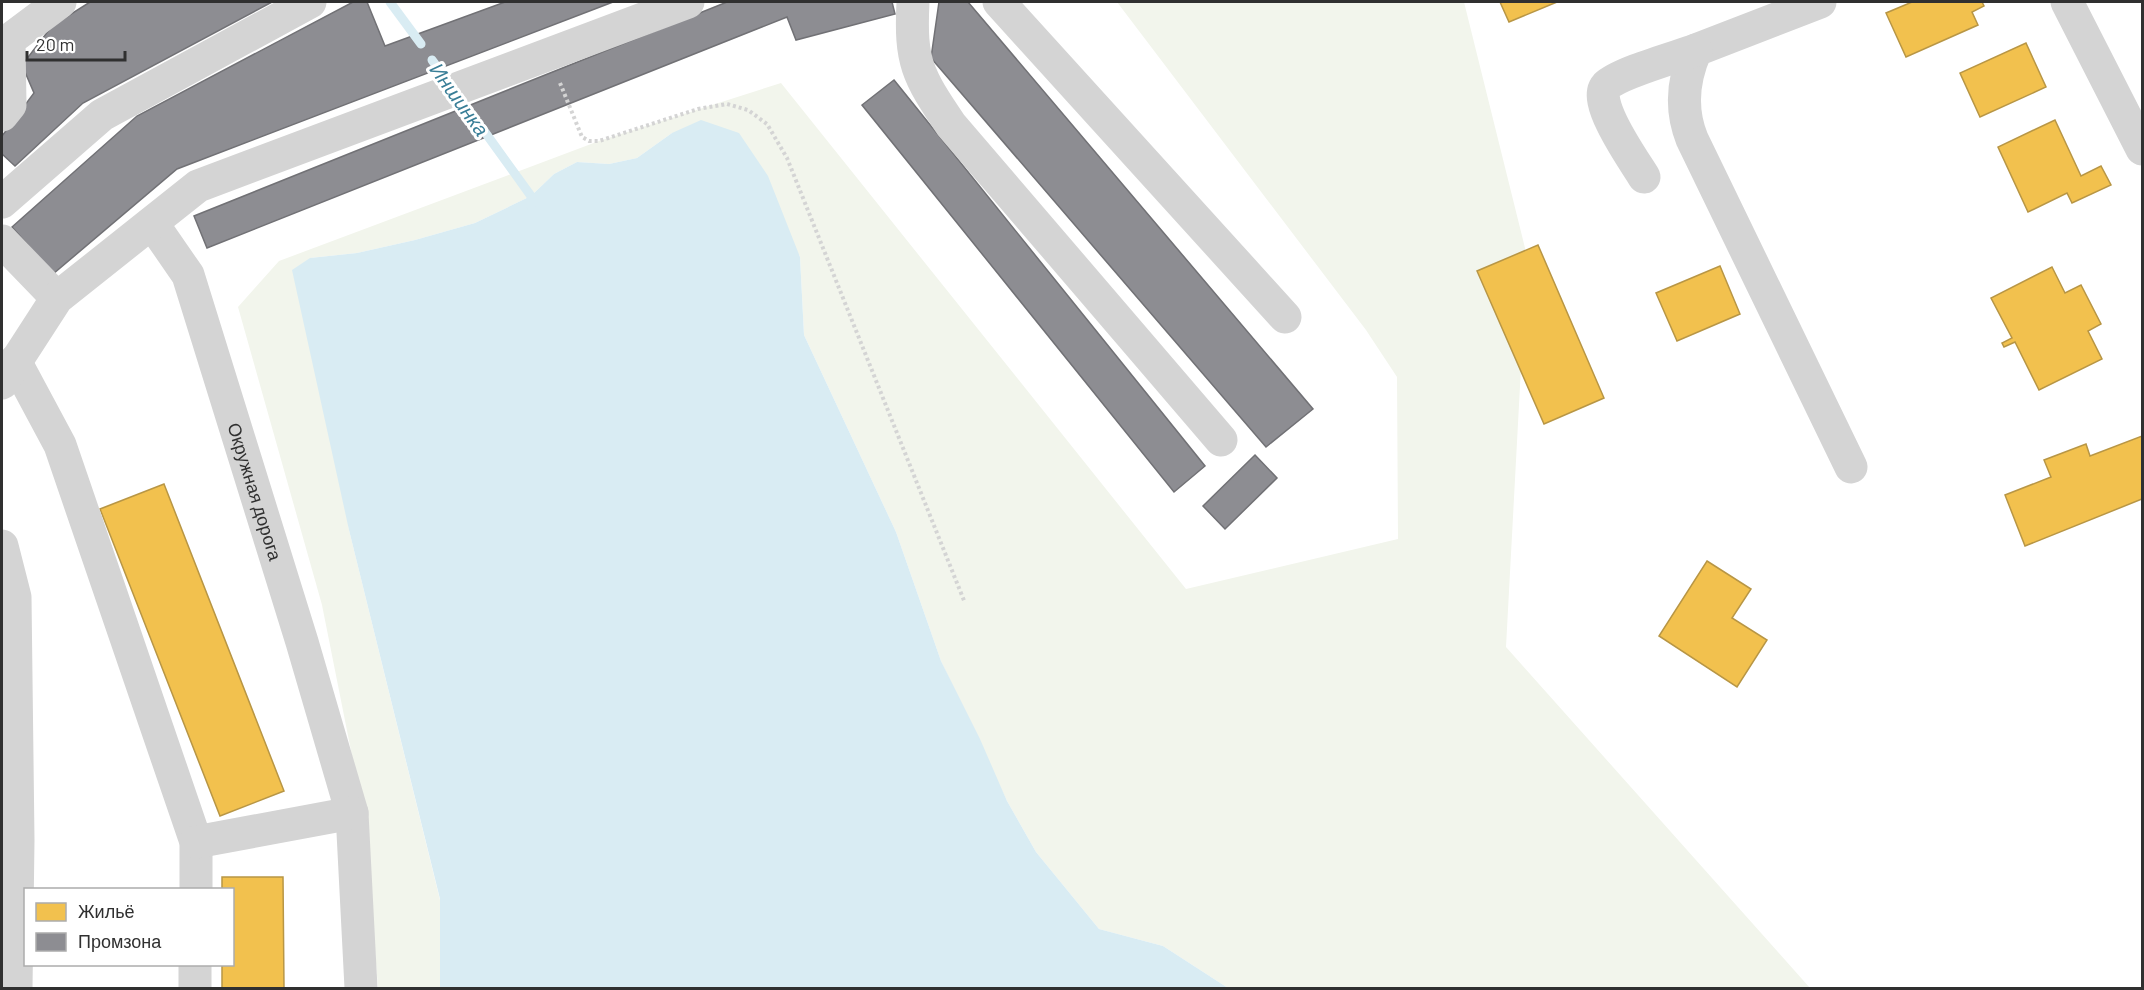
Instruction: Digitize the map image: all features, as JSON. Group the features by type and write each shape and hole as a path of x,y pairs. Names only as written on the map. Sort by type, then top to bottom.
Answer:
{"street":[{"path":"2,115 10,105 5,36 60,2"},
{"path":"2,202 102,115 309,2"},
{"path":"196,888 196,842 60,445 8,372 57,298 198,186 688,2"},
{"path":"913,2 912,36 916,67 951,125 1221,440"},
{"path":"999,2 1285,317"},
{"path":"1644,177 1614,128 1607,112 1604,91 1606,87 1626,76 1820,2"},
{"path":"2067,2 2142,149"},
{"path":"1696,50 1684,95 1685,122 1851,467"},
{"name":"Окружная дорога","path":"152,223 188,275 302,642 352,813 361,988"},
{"path":"2,241 57,298"},
{"path":"2,546 15,597 9,945 16,988"},
{"path":"196,842 352,813"},
{"path":"195,966 195,988"}],"path":[{"path":"549,54 582,137 589,141 599,141 698,110 728,104 748,110 767,124 787,158 965,603"}],"shaded area":[{"path":"1117,2 1464,2 1527,256 1506,647 1810,988 1228,988 1163,946 1099,929 1036,852 1007,801 941,661 896,532 804,335 800,256 672,133 637,158 609,164 577,162 554,174 531,196 475,223 357,253 310,258 349,530 440,900 440,988 378,988 365,821 322,605 238,307 279,261 599,141 781,83 1186,589 1398,539 1397,377 1366,330"},
{"path":"701,120 739,133 768,176 800,257 804,335 896,532 941,661 980,739 1007,801 1036,852 1099,929 1163,946 1228,988 440,988 440,899 349,530 292,270 310,258 357,253 475,223 531,196 554,174 577,162 609,164 637,158 672,133"}],"building: Жильё":[{"path":"1500,2 1557,2 1509,22"},
{"path":"1912,2 1982,2 1984,6 1972,12 1978,25 1906,57 1886,13"},
{"path":"2026,43 2046,87 1980,117 1960,73"},
{"path":"2055,120 2081,176 2101,166 2111,185 2072,203 2067,193 2028,212 1998,147"},
{"path":"1538,245 1604,398 1544,424 1477,271"},
{"path":"1720,266 1740,314 1677,341 1656,293"},
{"path":"2052,267 2065,293 2081,285 2101,324 2088,331 2102,359 2039,390 2015,342 2004,347 2002,343 2012,338 1991,298"},
{"path":"2142,436 2142,499 2025,546 2005,495 2051,477 2044,460 2086,444 2090,456"},
{"path":"164,484 284,791 220,816 100,509"},
{"path":"1707,561 1751,589 1732,618 1767,640 1737,687 1659,636"},
{"path":"222,877 283,877 284,988 222,988 222,966 234,966 234,888 222,888"}],"building: Промзона":[{"path":"90,2 272,2 83,103 15,166 2,154 2,136 34,93 22,65 52,26"},
{"path":"353,2 367,2 385,46 505,2 613,2 177,169 53,274 12,227 137,116"},
{"path":"727,2 892,2 895,14 796,40 787,17 207,248 194,216"},
{"path":"939,2 968,2 1313,409 1266,447 931,58"},
{"path":"894,80 1205,466 1174,492 862,105"},
{"path":"1255,455 1277,478 1225,529 1203,506"}],"waterway":[{"name":"Иншинка","path":"390,2 421,44"},
{"name":"Иншинка","path":"432,60 472,115"},
{"name":"Иншинка","path":"482,128 531,196 531,206"}]}
